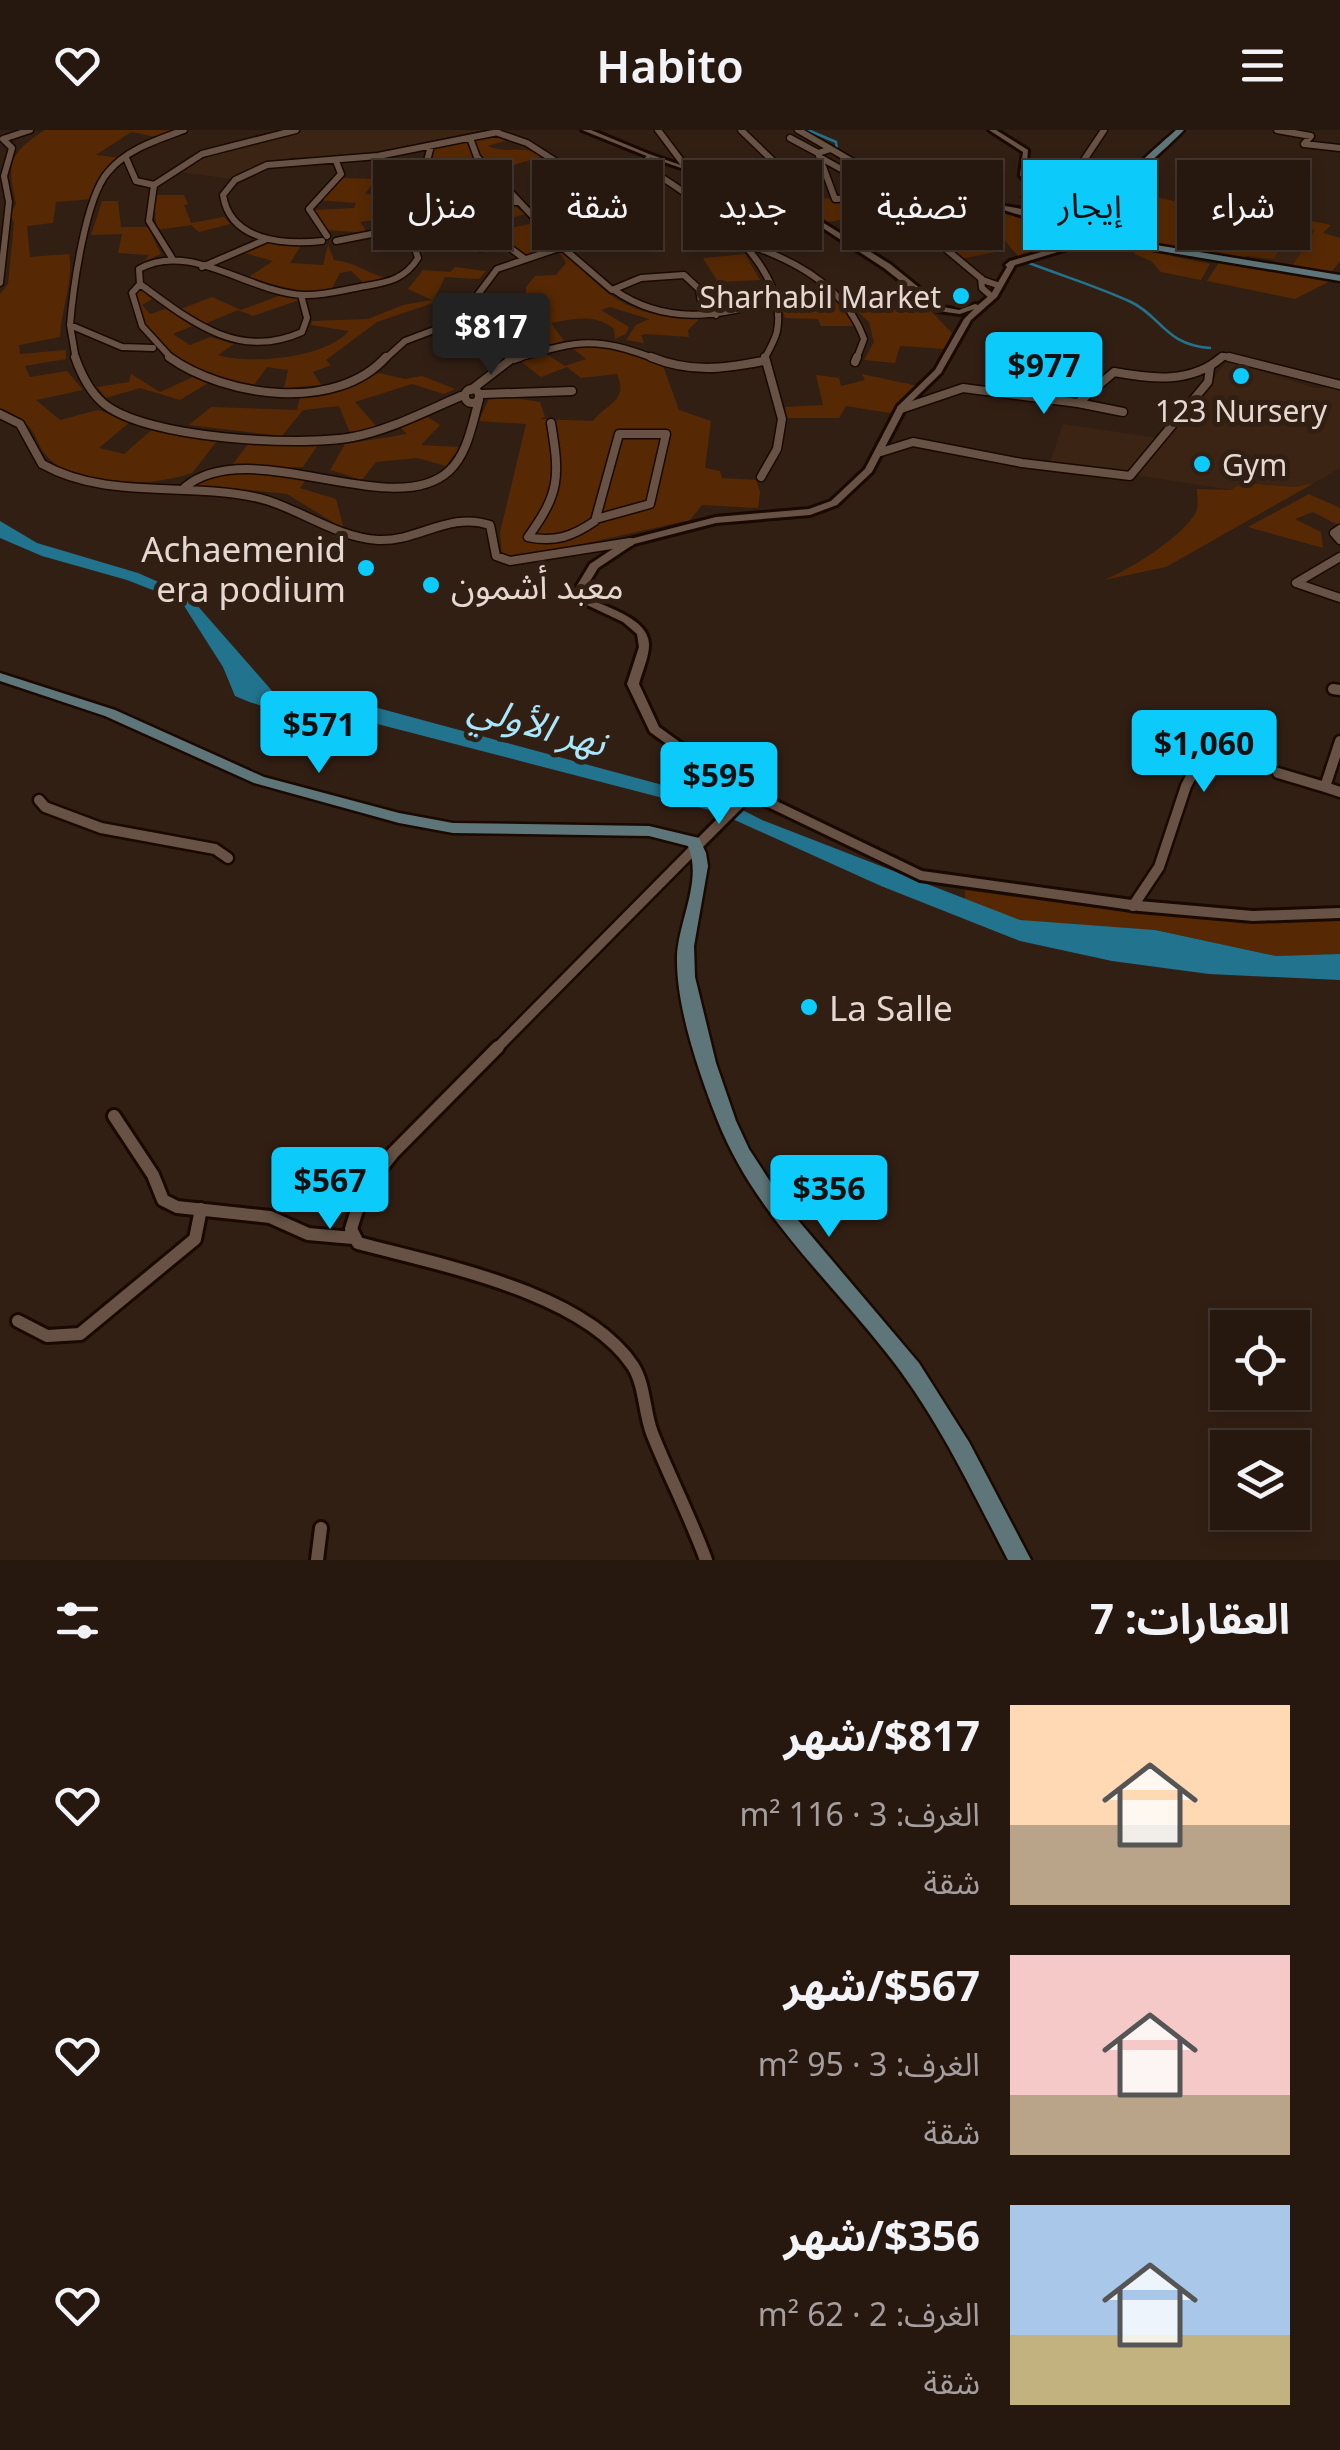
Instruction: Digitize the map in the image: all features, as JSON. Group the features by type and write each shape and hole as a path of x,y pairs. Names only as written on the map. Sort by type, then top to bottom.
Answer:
{"main road":[{"path":"1147,160 1180,130"},
{"path":"1157,247 1340,278"},
{"path":"0,677 110,713 259,780 322,800 453,828 650,832 700,839 698,886 685,960 727,1122 769,1198 812,1258 921,1383 1020,1560"}],"street":[{"path":"1,139 30,130"},
{"path":"184,130 150,142 100,183 73,295 70,325 78,366 106,404 124,415 182,428 284,441 330,441 399,423 470,391 511,359 567,344 612,342 687,368 718,370 763,361 772,349 780,325 774,299 748,250"},
{"path":"172,258 149,220 148,199 165,172 203,154 296,130"},
{"path":"471,138 488,130 498,132 534,146 591,184 630,180 645,159"},
{"path":"585,130 645,159 683,190"},
{"path":"658,130 681,164"},
{"path":"741,130 772,160"},
{"path":"798,130 850,160"},
{"path":"992,130 1026,150 1025,160"},
{"path":"1084,160 1104,130"},
{"path":"1276,130 1310,135 1302,143 1306,145 1340,148"},
{"path":"267,239 227,213 222,199 230,185 282,163 336,160 498,132"},
{"path":"471,138 477,157 532,216"},
{"path":"790,138 842,170"},
{"path":"0,283 3,222 10,202 4,178 12,152 11,144 1,139"},
{"path":"429,160 431,146"},
{"path":"821,156 831,149"},
{"path":"0,162 12,152"},
{"path":"821,156 836,199 842,199"},
{"path":"126,158 136,181 154,185"},
{"path":"645,159 681,164"},
{"path":"324,238 309,209 340,174 336,160"},
{"path":"512,202 518,202"},
{"path":"1023,211 999,207 1023,216"},
{"path":"822,225 887,266 922,296 962,322"},
{"path":"202,267 267,239 338,239 373,232"},
{"path":"301,294 308,318 302,332 278,342 245,344 199,326 140,284 137,272 142,266 172,258 301,294 360,290 394,281 413,267 416,250"},
{"path":"511,250 525,260"},
{"path":"140,284 132,292 133,302 153,348 180,367 215,380 263,389 314,389 364,378 405,342 450,326 474,305 494,271 553,250"},
{"path":"566,250 633,304 662,313 716,315 774,299"},
{"path":"757,250 805,274 853,312 864,340 855,362"},
{"path":"946,250 981,278 998,285"},
{"path":"0,414 20,424 38,461 72,480 104,486 185,487 272,502 344,535 390,540 464,518 490,525 494,551 504,560 630,542 716,520 822,508 842,496 881,452 901,408 938,370 962,322 986,300 1007,268 1059,250"},
{"path":"614,290 637,279 682,274 699,289 700,302 716,315"},
{"path":"981,278 986,300"},
{"path":"946,312 962,322"},
{"path":"70,325 122,348 153,348"},
{"path":"450,326 498,344 511,359"},
{"path":"1078,404 1114,372 1149,378 1210,368 1228,356 1340,385"},
{"path":"761,477 775,454 782,421 776,380 763,361"},
{"path":"881,452 913,442 1022,463 1130,476 1210,378 1210,368"},
{"path":"185,487 195,477 252,470 304,473 394,487 436,480 462,456 480,397 491,378"},
{"path":"901,408 963,388 1123,412"},
{"path":"461,396 480,397 501,389 541,396 572,392"},
{"path":"470,391 480,397"},
{"path":"550,422 557,454 552,494 546,518 528,537 558,541 583,530 596,519 650,504 666,434 619,434 596,519"},
{"path":"1340,529 1334,533 1340,540"},
{"path":"571,551 589,534 583,530"},
{"path":"630,542 594,566 575,597 627,620 642,633 644,647 632,676 648,721 742,798 934,879 1133,906 1253,916 1340,912"},
{"path":"1340,557 1296,583 1340,598"},
{"path":"1133,906 1159,867 1186,786 1203,754 1198,739 1152,724"},
{"path":"1325,787 1340,741"},
{"path":"1278,772 1340,792"},
{"path":"352,1238 356,1204 393,1153 742,798"},
{"path":"39,800 45,807 101,828 196,844 228,858"},
{"path":"114,1116 153,1175 163,1200 270,1217 308,1234 352,1238 498,1280 603,1331 635,1369 652,1432 682,1494 706,1560"},
{"path":"18,1321 42,1338 59,1340 80,1334 195,1239 201,1209"},
{"path":"318,1560 322,1528"}],"shaded area":[{"path":"45,130 180,130 156,137 131,132 96,155 122,158 100,177 93,199 56,202 53,223 27,226 30,257 69,254 70,274 60,337 19,345 20,354 66,350 66,359 25,366 30,377 67,371 83,390 36,400 60,420 98,410 131,421 99,448 124,454 156,426 220,437 192,473 140,483 84,477 53,462 31,429 0,408 0,294 8,284 14,223 10,214 16,204 11,169 17,153"},
{"path":"300,130 482,130 345,159 293,157 231,179 174,171 201,156"},
{"path":"497,134 511,139 488,146 545,156 512,165 512,160 485,160 477,153 473,140"},
{"path":"466,140 478,160 432,160 434,146"},
{"path":"342,178 373,179 365,194 373,195 373,220 360,222 368,233 326,230 314,210 354,208 356,203 316,200"},
{"path":"153,195 184,195 191,223 224,217 230,224 199,232 191,225 157,230"},
{"path":"1157,197 1177,202 1174,250 1157,247"},
{"path":"822,198 842,203 842,220 828,222 822,218"},
{"path":"102,201 118,201 121,227 148,227 161,254 145,261 149,255 118,253 122,234 91,235"},
{"path":"512,205 513,205 525,214 512,218"},
{"path":"1003,213 1023,219 1023,250 1043,250 1020,258 1003,239"},
{"path":"1310,221 1331,225 1323,233 1340,238 1340,261 1330,274 1291,268 1302,250 1310,250 1315,230 1310,229"},
{"path":"532,224 532,250 542,254 526,257 512,249 512,228"},
{"path":"266,242 302,244 290,263 323,265 328,245 334,260 387,279 367,286 351,271 340,273 331,290 303,291 246,279 273,261 241,252"},
{"path":"1157,249 1210,264 1201,280 1161,272 1151,261 1134,254 1135,250"},
{"path":"951,250 1001,251 960,259"},
{"path":"1279,250 1303,250 1291,268 1271,264"},
{"path":"1279,250 1274,259 1246,256 1243,261 1183,251"},
{"path":"564,252 623,303 655,314 700,318 688,330 689,337 646,334 641,335 644,343 626,340 636,325 649,319 610,307 601,310 629,327 626,334 615,339 614,329 592,319 551,323 564,341 520,355 495,338 458,325 484,297 526,301 526,287 535,276 556,275 566,263 560,253"},
{"path":"745,254 760,280 718,282 703,258"},
{"path":"1219,262 1334,279 1295,299 1207,281"},
{"path":"455,267 486,271 479,279 445,277 436,295 472,300 464,309 433,303 377,322 326,360 331,365 313,372 321,385 284,388 288,370 267,367 254,385 193,369 177,360 152,335 133,294 140,289 152,299 142,305 150,314 166,309 192,326 173,334 190,345 210,337 234,344 218,355 268,359 323,348 349,331 311,325 312,321 368,319 403,305 432,300 408,289 423,270 450,272"},
{"path":"821,287 851,314 856,326 821,326 818,319 785,318 777,293"},
{"path":"871,291 892,309 925,305 952,333 945,349 900,346 895,363 864,360 874,342 869,322 845,300"},
{"path":"289,292 299,300 253,316 238,310 202,325 181,309 212,297 241,310"},
{"path":"613,345 663,366 679,410 711,421 705,468 720,471 722,478 756,480 760,492 758,508 702,505 690,520 516,559 502,554 500,533 526,424 479,421 491,394 540,402 545,417 540,419 593,421 618,396 617,374 581,378 567,367 541,377 520,361 546,354 565,366 586,359 570,346"},
{"path":"1228,360 1314,388 1340,388 1340,468 1314,483 1295,487 1243,483 1231,490 1136,475"},
{"path":"379,373 405,379 422,376 455,389 444,394 412,384 355,402 377,427 351,435 339,406 303,410 282,436 189,425 211,407 297,410 301,392 345,387"},
{"path":"131,374 160,392 193,377 208,383 180,400 140,388 106,398 97,387 129,382"},
{"path":"862,374 918,386 890,413 846,406 839,418 787,418 785,407 823,405 816,375 839,378 841,386 865,380"},
{"path":"425,415 440,425 421,445 460,447 446,466 417,458 376,462 362,480 330,470 345,444 407,434 400,427"},
{"path":"1063,424 1156,439 1129,474 1050,463"},
{"path":"251,440 320,442 303,467 230,468"},
{"path":"252,472 309,476 300,488 336,499 344,529 287,494 190,484 197,479"},
{"path":"1242,483 1295,487 1314,483 1166,567 1104,580 1141,561 1180,532 1196,512 1197,489 1231,490"},
{"path":"1309,494 1340,508 1340,526 1313,512 1295,519 1321,532 1323,548 1248,527"},
{"path":"965,890 1200,918 1294,920 1340,916 1340,954 1276,956 1155,930 1020,921 965,900"}],"water":[{"path":"0,521 37,543 138,573 188,595 273,692 341,698 729,803 762,820 1020,920 1155,930 1276,956 1340,954 1340,980 1209,974 1112,961 1020,941 881,886 717,812 331,712 282,710 247,701 235,696 223,667 181,601 127,580 42,556 0,538"}],"waterway":[{"path":"808,130 836,142 837,150"},
{"path":"1029,263 1131,302 1183,342 1210,348"}],"place":[{"name":"Sharhabil Market","path":"961,296"},
{"name":"123 Nursery","path":"1241,376"},
{"name":"Gym","path":"1202,464"},
{"name":"Achaemenid era podium","path":"366,568"},
{"name":"معبد أشمون","path":"431,585"},
{"name":"La Salle","path":"809,1007"}],"water label":[{"name":"نهر الأولي","path":"538,723"}]}
